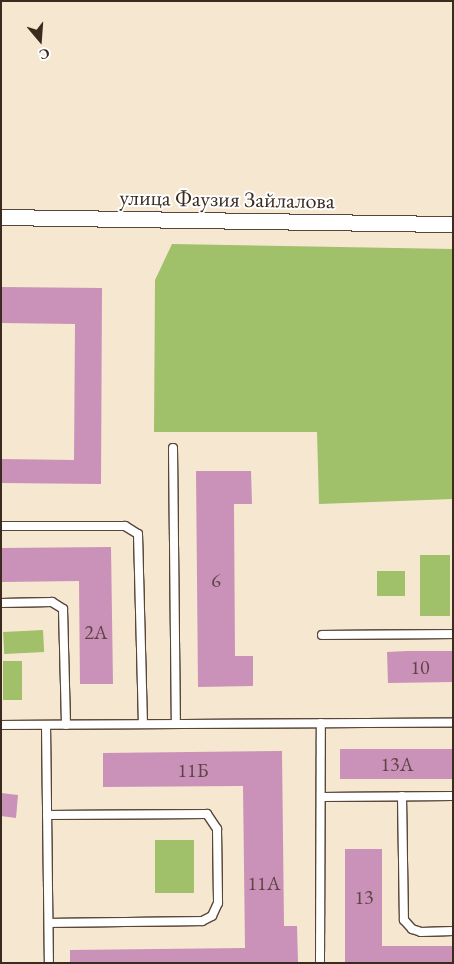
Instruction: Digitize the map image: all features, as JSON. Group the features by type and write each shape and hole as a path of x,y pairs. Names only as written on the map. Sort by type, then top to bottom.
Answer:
{"street":[{"name":"улица Фаузия Зайлалова","path":"1,217 453,224"}],"lane":[{"path":"173,448 176,724"},
{"path":"1,526 125,526 138,534 143,724"},
{"path":"1,603 52,602 63,609 66,725"},
{"path":"322,635 453,634"},
{"path":"320,963 321,723"},
{"path":"1,725 453,723"},
{"path":"46,725 49,963"},
{"path":"402,796 404,920 412,929 421,932 453,931"},
{"path":"321,797 453,796"},
{"path":"48,816 207,814 217,829 218,903 212,916 202,921 49,923"}],"green space":[{"path":"172,244 453,249 453,499 319,504 317,432 154,432 155,280"},
{"path":"420,555 450,555 450,616 420,616"},
{"path":"377,571 405,571 405,596 377,596"},
{"path":"43,630 44,652 4,654 3,632"},
{"path":"3,661 22,661 22,700 3,700"},
{"path":"155,840 194,840 194,893 155,893"}],"building":[{"path":"1,287 102,288 101,484 1,483 1,459 74,460 75,324 1,323"},
{"path":"196,471 251,471 252,504 234,504 235,656 253,656 253,686 198,687"},
{"path":"111,547 113,684 80,684 79,581 1,582 1,548"},
{"path":"453,651 453,682 388,683 387,652"},
{"path":"340,749 453,749 453,779 340,779"},
{"path":"282,751 284,926 297,926 298,963 70,963 70,950 245,948 243,786 103,787 103,753"},
{"path":"1,793 18,795 16,818 1,816"},
{"path":"345,849 382,849 382,946 453,946 453,963 345,963"}]}
